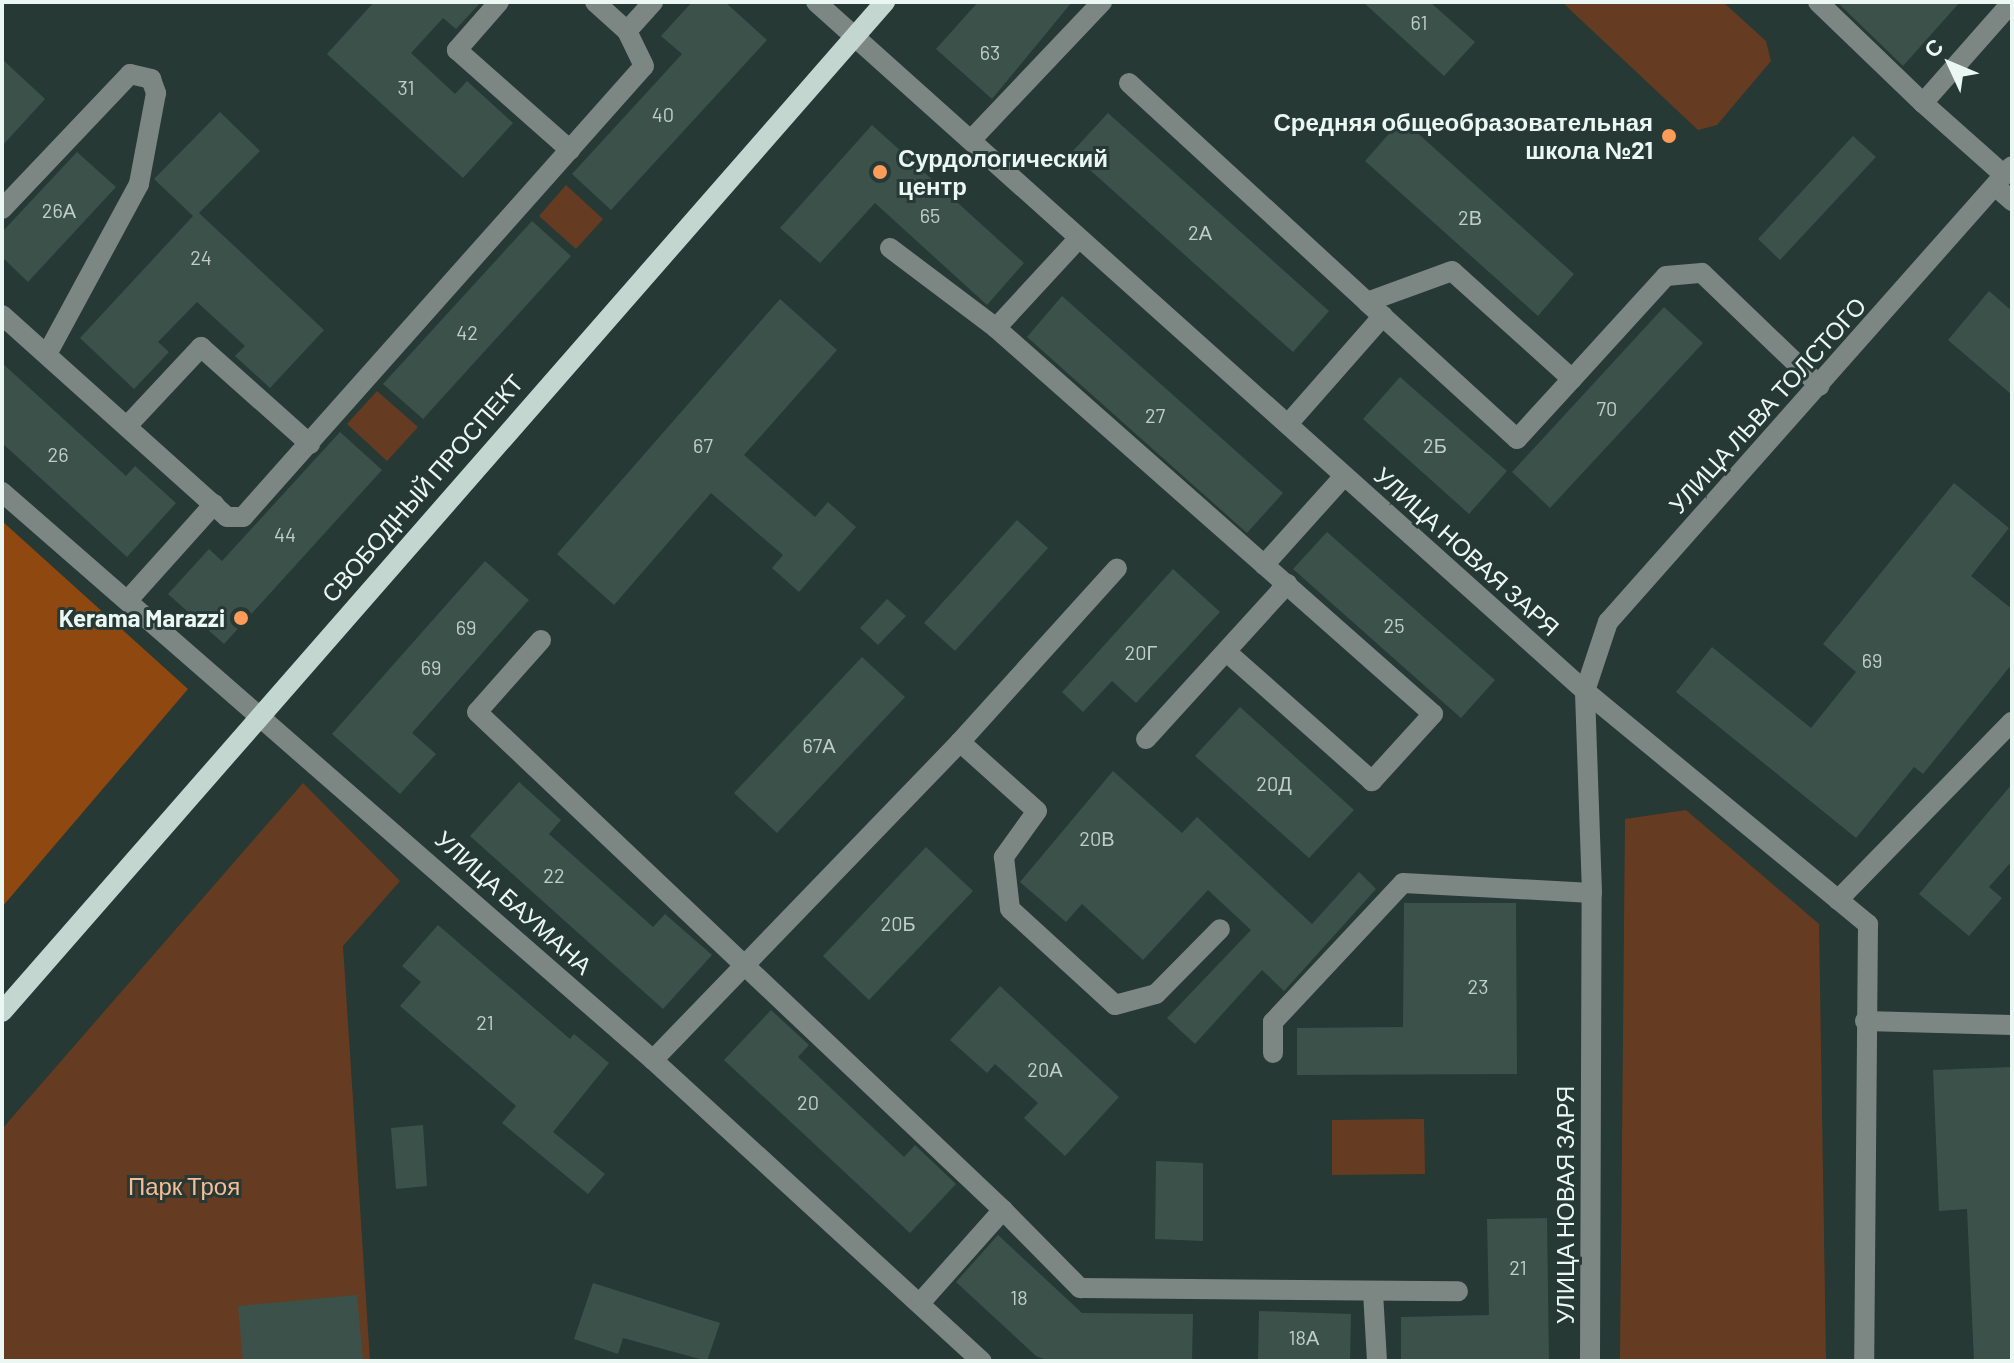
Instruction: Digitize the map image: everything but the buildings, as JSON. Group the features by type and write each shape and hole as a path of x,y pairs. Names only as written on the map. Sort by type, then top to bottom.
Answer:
{"main road":[{"name":"СВОБОДНЫЙ ПРОСПЕКТ","path":"2,1012 258,715 885,2"}],"street":[{"path":"499,2 457,50 570,150"},
{"path":"2,315 227,517 243,517 644,66 627,31 595,2"},
{"path":"627,31 653,2"},
{"name":"УЛИЦА НОВАЯ ЗАРЯ","path":"816,2 857,34 1078,239 1585,691 1592,893 1590,1361"},
{"path":"972,139 1102,2"},
{"path":"1818,2 2004,176 2012,201"},
{"path":"1923,103 2012,2"},
{"path":"2,209 130,74 151,79 156,93 139,184 47,354"},
{"path":"1129,83 1517,439 1666,276 1702,273 1820,386"},
{"name":"УЛИЦА ЛЬВА ТОЛСТОГО","path":"1585,691 1608,622 2004,176"},
{"path":"996,328 1078,239"},
{"path":"890,248 996,328 1433,714 1372,781 1228,653"},
{"path":"1288,424 1375,309 1452,271 1572,379"},
{"path":"128,425 201,347 310,444"},
{"path":"1264,565 1344,476"},
{"name":"УЛИЦА БАУМАНА","path":"2,492 653,1060 982,1361"},
{"path":"128,600 214,504"},
{"path":"653,1060 960,742 1117,568"},
{"path":"1146,739 1228,653 1287,584"},
{"path":"541,640 477,712 1003,1210 1080,1288 1458,1291"},
{"path":"1585,691 1868,924 1864,1361"},
{"path":"1838,900 2012,722"},
{"path":"960,742 1037,811 1004,857 1010,909 1115,1005 1156,994 1220,929"},
{"path":"1273,1053 1273,1022 1403,883 1592,893"},
{"path":"1865,1021 2012,1025"},
{"path":"920,1303 1003,1210"},
{"path":"1373,1292 1377,1361"}],"green space":[{"path":"1562,2 1723,2 1766,41 1771,61 1717,125 1698,130"},
{"path":"566,185 603,219 576,249 539,216"},
{"path":"377,391 418,427 387,461 347,424"},
{"name":"Парк Троя","path":"303,783 400,881 343,946 370,1361 2,1361 2,1129"},
{"path":"1686,810 1819,924 1826,1361 1620,1361 1625,819"},
{"path":"1424,1119 1425,1174 1332,1175 1332,1120"}],"shaded area":[{"path":"2,521 188,689 2,907"}],"place":[{"name":"Средняя общеобразовательная школа №21","path":"1669,136"},
{"name":"Сурдологический центр","path":"880,172"},
{"name":"Kerama Marazzi","path":"241,618"}]}
